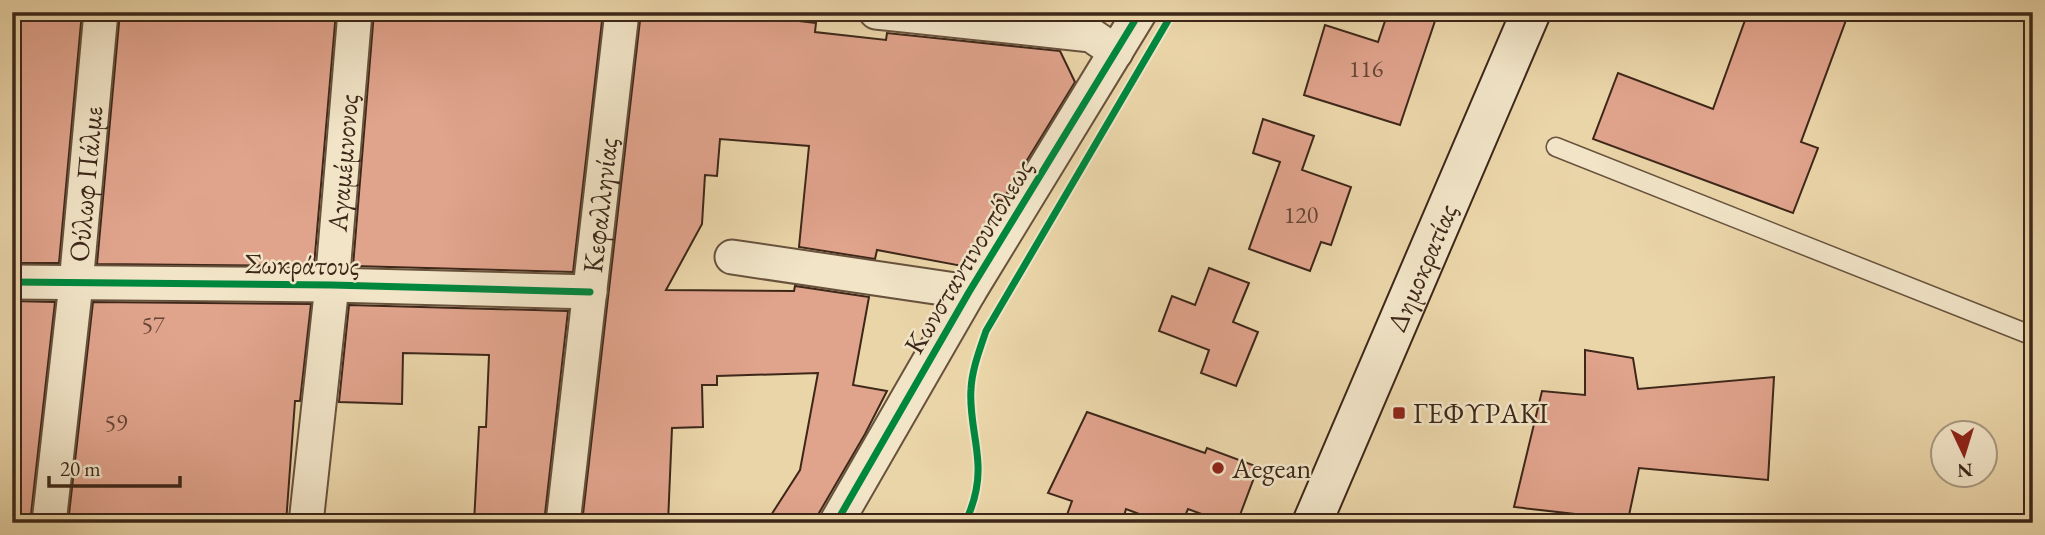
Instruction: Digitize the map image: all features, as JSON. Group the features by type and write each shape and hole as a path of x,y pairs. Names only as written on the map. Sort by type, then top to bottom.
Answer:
{"main road":[{"name":"Δημοκρατίας","path":"1312,523 1531,12"}],"street":[{"name":"Ούλωφ Πάλμε","path":"49,523 76,284 101,12"},
{"name":"Αγαμέμνονος","path":"306,523 332,285 355,12"},
{"name":"Κεφαλληνίας","path":"563,523 622,12"},
{"path":"876,12 1091,35 1116,52"},
{"name":"Κωνσταντινουπόλεως","path":"836,523 969,292 1140,12"},
{"path":"732,257 969,292"},
{"name":"Σωκράτους","path":"12,282 332,285 590,292"}],"lane":[{"path":"1556,147 2033,336"}],"building":[{"path":"16,12 82,12 59,263 12,263 12,23 15,24"},
{"path":"120,12 336,12 314,266 97,264"},
{"path":"374,12 603,12 573,272 353,266"},
{"path":"641,12 720,12 816,23 815,32 886,40 887,33 1060,51 1075,82 1002,201 998,200 990,220 962,266 877,250 875,259 799,247 809,146 720,139 717,176 705,175 702,224 666,290 794,291 795,286 869,297 853,385 887,391 816,523 766,523 800,470 818,373 717,376 717,385 702,385 703,427 672,428 668,523 582,523"},
{"path":"1388,12 1438,12 1400,125 1304,95 1325,25 1378,42"},
{"path":"1748,12 1849,12 1801,142 1818,148 1793,213 1593,139 1618,73 1713,109"},
{"path":"1263,119 1314,136 1302,170 1351,187 1331,245 1321,242 1310,271 1249,249 1280,162 1253,153"},
{"path":"1209,268 1249,283 1233,322 1258,332 1236,386 1201,373 1209,350 1159,331 1172,296 1195,305"},
{"path":"12,301 55,302 30,523 12,523"},
{"path":"93,302 311,304 300,401 295,401 286,523 68,523"},
{"path":"349,305 568,311 544,523 474,523 479,427 486,427 489,355 403,353 402,404 339,402"},
{"path":"1585,350 1633,358 1638,389 1774,377 1768,480 1639,468 1628,520 1514,507 1542,391 1585,395"},
{"path":"1087,412 1205,453 1207,448 1258,467 1237,523 1226,523 1188,509 1182,523 1163,523 1126,509 1122,523 1064,523 1072,501 1048,493"}],"cycle path":[{"path":"836,523 969,292 1140,12"},
{"path":"965,523 978,480 971,408 972,382 986,331 1173,12"},
{"path":"12,282 332,285 590,292"}],"place":[{"name":"ΓΕΦΥΡΑΚΙ","path":"1399,413"},
{"name":"Aegean","path":"1218,468"}]}
